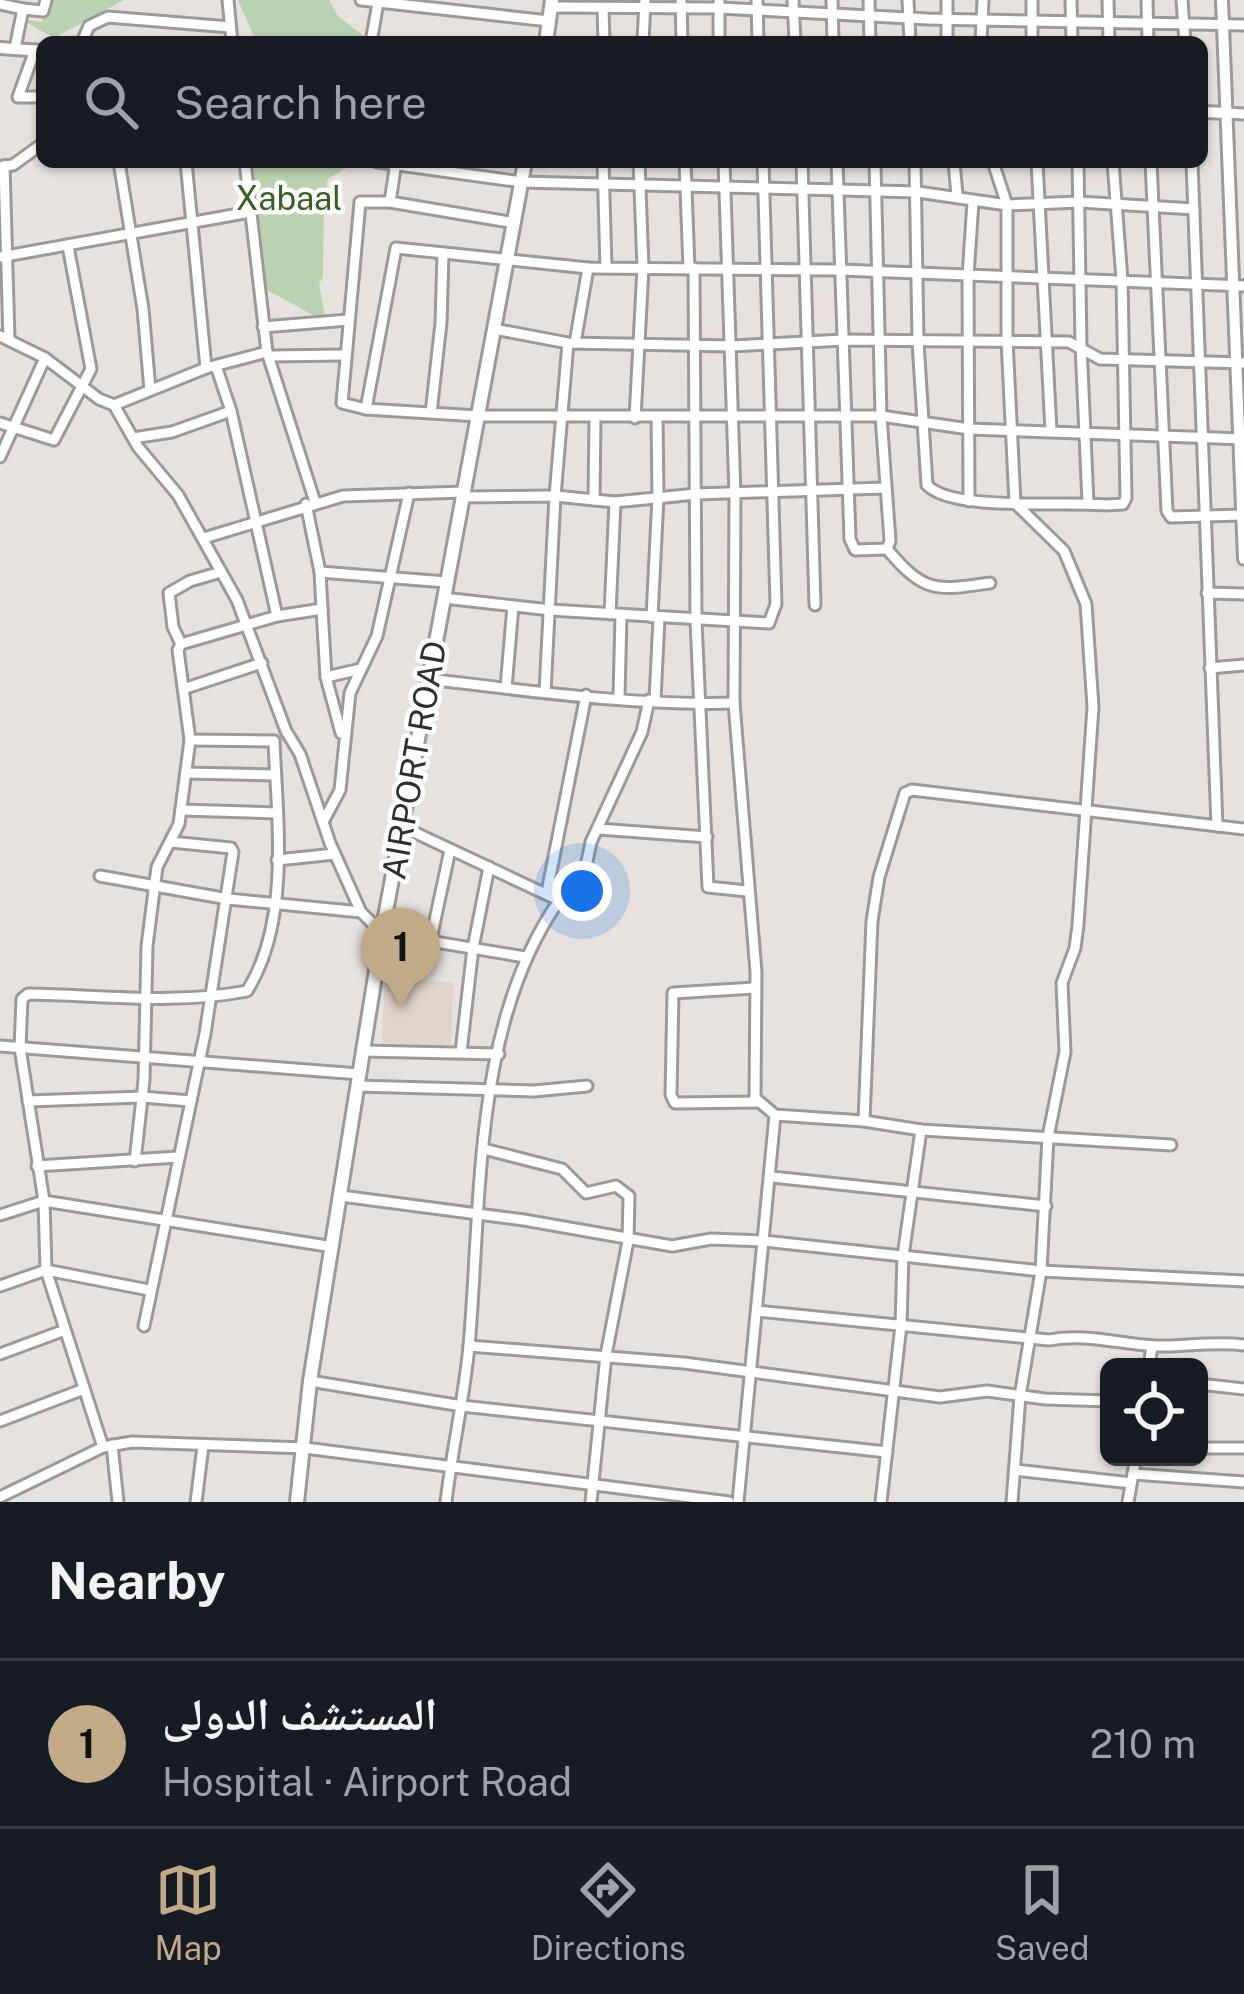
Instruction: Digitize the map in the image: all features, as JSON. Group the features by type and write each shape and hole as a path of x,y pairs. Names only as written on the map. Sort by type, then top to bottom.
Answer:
{"main road":[{"name":"AIRPORT ROAD","path":"297,1502 310,1382 382,933 524,168"}],"street":[{"path":"0,4 43,11 46,0"},
{"path":"228,0 231,36"},
{"path":"361,0 450,13 719,4 794,15 1244,25"},
{"path":"450,13 452,0"},
{"path":"793,0 795,36"},
{"path":"832,0 833,36"},
{"path":"869,0 870,36"},
{"path":"908,0 910,36"},
{"path":"946,0 947,36"},
{"path":"981,36 983,0"},
{"path":"1031,0 1032,36"},
{"path":"1071,0 1072,36"},
{"path":"1108,0 1109,36"},
{"path":"1147,0 1148,36"},
{"path":"1182,0 1184,36"},
{"path":"1222,0 1238,210 1244,559"},
{"path":"372,36 378,3"},
{"path":"643,36 645,4"},
{"path":"681,4 682,36"},
{"path":"719,4 719,36"},
{"path":"757,6 758,36"},
{"path":"604,8 604,36"},
{"path":"15,48 22,9"},
{"path":"85,36 89,26 108,16 230,27"},
{"path":"0,48 36,51"},
{"path":"36,58 18,97 36,97"},
{"path":"1208,112 1244,114"},
{"path":"36,148 14,165 2,164 3,335 114,405 133,438 178,495 248,624 286,731 300,754 361,912 382,933 525,957"},
{"path":"120,168 150,390"},
{"path":"187,168 211,367 231,412 277,616"},
{"path":"245,168 263,327 310,503 320,572 326,677 343,739"},
{"path":"390,202 395,168"},
{"path":"429,168 522,182 877,190 957,195 1007,205 1079,202 1194,209"},
{"path":"603,168 606,267"},
{"path":"635,418 643,268 640,168"},
{"path":"685,168 695,344 698,704 709,889 747,891"},
{"path":"724,168 735,494 734,703 753,928 754,1091 759,1102 775,1115 864,1120 921,1130 1171,1145"},
{"path":"444,598 696,621 769,623 774,617 763,168"},
{"path":"802,168 815,605"},
{"path":"837,168 853,549 886,549 919,582 960,587 990,583"},
{"path":"875,168 881,416 890,541 886,549"},
{"path":"916,168 918,341 927,485 937,494 969,501 1125,503 1121,280 1113,168"},
{"path":"955,168 957,195"},
{"path":"995,168 1007,205 1007,340 1015,503 1064,551 1082,590 1093,707 1075,948 1062,983 1065,1052 1048,1137 1041,1270 1021,1396 1012,1502"},
{"path":"1037,168 1051,431"},
{"path":"1078,168 1088,503"},
{"path":"1151,168 1168,515 1242,516"},
{"path":"1192,168 1216,826"},
{"path":"514,223 390,202 366,200 358,206 341,401 366,409 478,416 881,416 969,429 1242,439"},
{"path":"969,501 968,276 974,202"},
{"path":"4,256 250,212"},
{"path":"5,425 54,440 85,387 91,364 68,246"},
{"path":"366,409 396,248 588,268 807,269 1239,285"},
{"path":"431,413 443,253"},
{"path":"545,692 561,416 588,268"},
{"path":"263,327 348,320"},
{"path":"494,329 572,343 732,346 843,340 1045,341 1081,345 1100,359 1241,363"},
{"path":"114,405 211,367 268,354 344,355"},
{"path":"0,457 5,425 45,358"},
{"path":"133,438 172,432 231,412"},
{"path":"593,500 595,417"},
{"path":"403,827 571,906 580,902 591,842 652,700 657,419"},
{"path":"204,538 310,503 375,493 555,496 615,502 696,494 885,488"},
{"path":"323,822 340,790 350,693 377,636 409,493"},
{"path":"615,502 619,697"},
{"path":"181,644 172,627 169,593 221,572"},
{"path":"320,572 446,582"},
{"path":"1207,593 1244,594"},
{"path":"506,688 513,605"},
{"path":"135,1161 154,888 160,857 171,842 181,810 190,740 178,650 181,644 248,624 322,609"},
{"path":"185,688 262,663"},
{"path":"1210,668 1244,665"},
{"path":"326,677 361,669"},
{"path":"429,679 545,692 734,703"},
{"path":"547,892 586,695"},
{"path":"190,740 274,741 286,731"},
{"path":"118,1502 108,1446 84,1389 46,1270 44,1201 20,1048 25,995 211,998 247,991 263,956 273,905 277,860 274,741"},
{"path":"186,773 275,775"},
{"path":"864,1120 872,921 879,877 905,793 1013,799 1244,829"},
{"path":"181,810 276,813"},
{"path":"598,829 707,837"},
{"path":"144,1325 229,899 231,848 171,842"},
{"path":"425,967 450,850"},
{"path":"277,860 335,854"},
{"path":"460,1052 489,867"},
{"path":"100,876 229,899 361,912"},
{"path":"446,1502 469,1346 484,1149 505,1019 525,957 560,899"},
{"path":"754,988 674,993 671,1099 675,1103 759,1102"},
{"path":"0,1046 199,1060 358,1080 534,1091 587,1086"},
{"path":"363,1051 499,1054"},
{"path":"28,1101 142,1097 191,1101"},
{"path":"0,1497 108,1446 203,1446 305,1448 734,1502 752,1374 775,1115"},
{"path":"881,1502 901,1325 903,1256 921,1130"},
{"path":"484,1149 562,1169 586,1193 621,1187 630,1202 628,1240 606,1355 591,1502"},
{"path":"37,1166 178,1157"},
{"path":"772,1178 1046,1206"},
{"path":"341,1196 672,1246 711,1239 764,1241 1041,1270 1244,1281"},
{"path":"0,1215 44,1201 333,1247"},
{"path":"0,1286 46,1270 149,1290"},
{"path":"757,1311 1049,1340 1244,1345"},
{"path":"0,1354 65,1330"},
{"path":"469,1346 606,1355 940,1397 987,1391 1100,1400"},
{"path":"1150,1358 1152,1346"},
{"path":"310,1382 600,1423 887,1452"},
{"path":"1208,1385 1244,1389"},
{"path":"0,1421 84,1389"},
{"path":"196,1502 203,1446"},
{"path":"1208,1448 1244,1448"},
{"path":"1128,1502 1134,1466"},
{"path":"1015,1471 1244,1481"}],"shaded area":[{"path":"384,980 453,982 451,1049 382,1047"}],"green space":[{"path":"47,0 124,0 58,36 21,19 42,22"},
{"path":"238,0 329,0 338,16 364,36 253,36"},
{"name":"Xabaal","path":"251,168 345,168 328,179 324,199 319,284 326,322 263,288"}],"place":[{"name":"المستشف الدولى","path":"401,1007"}]}
